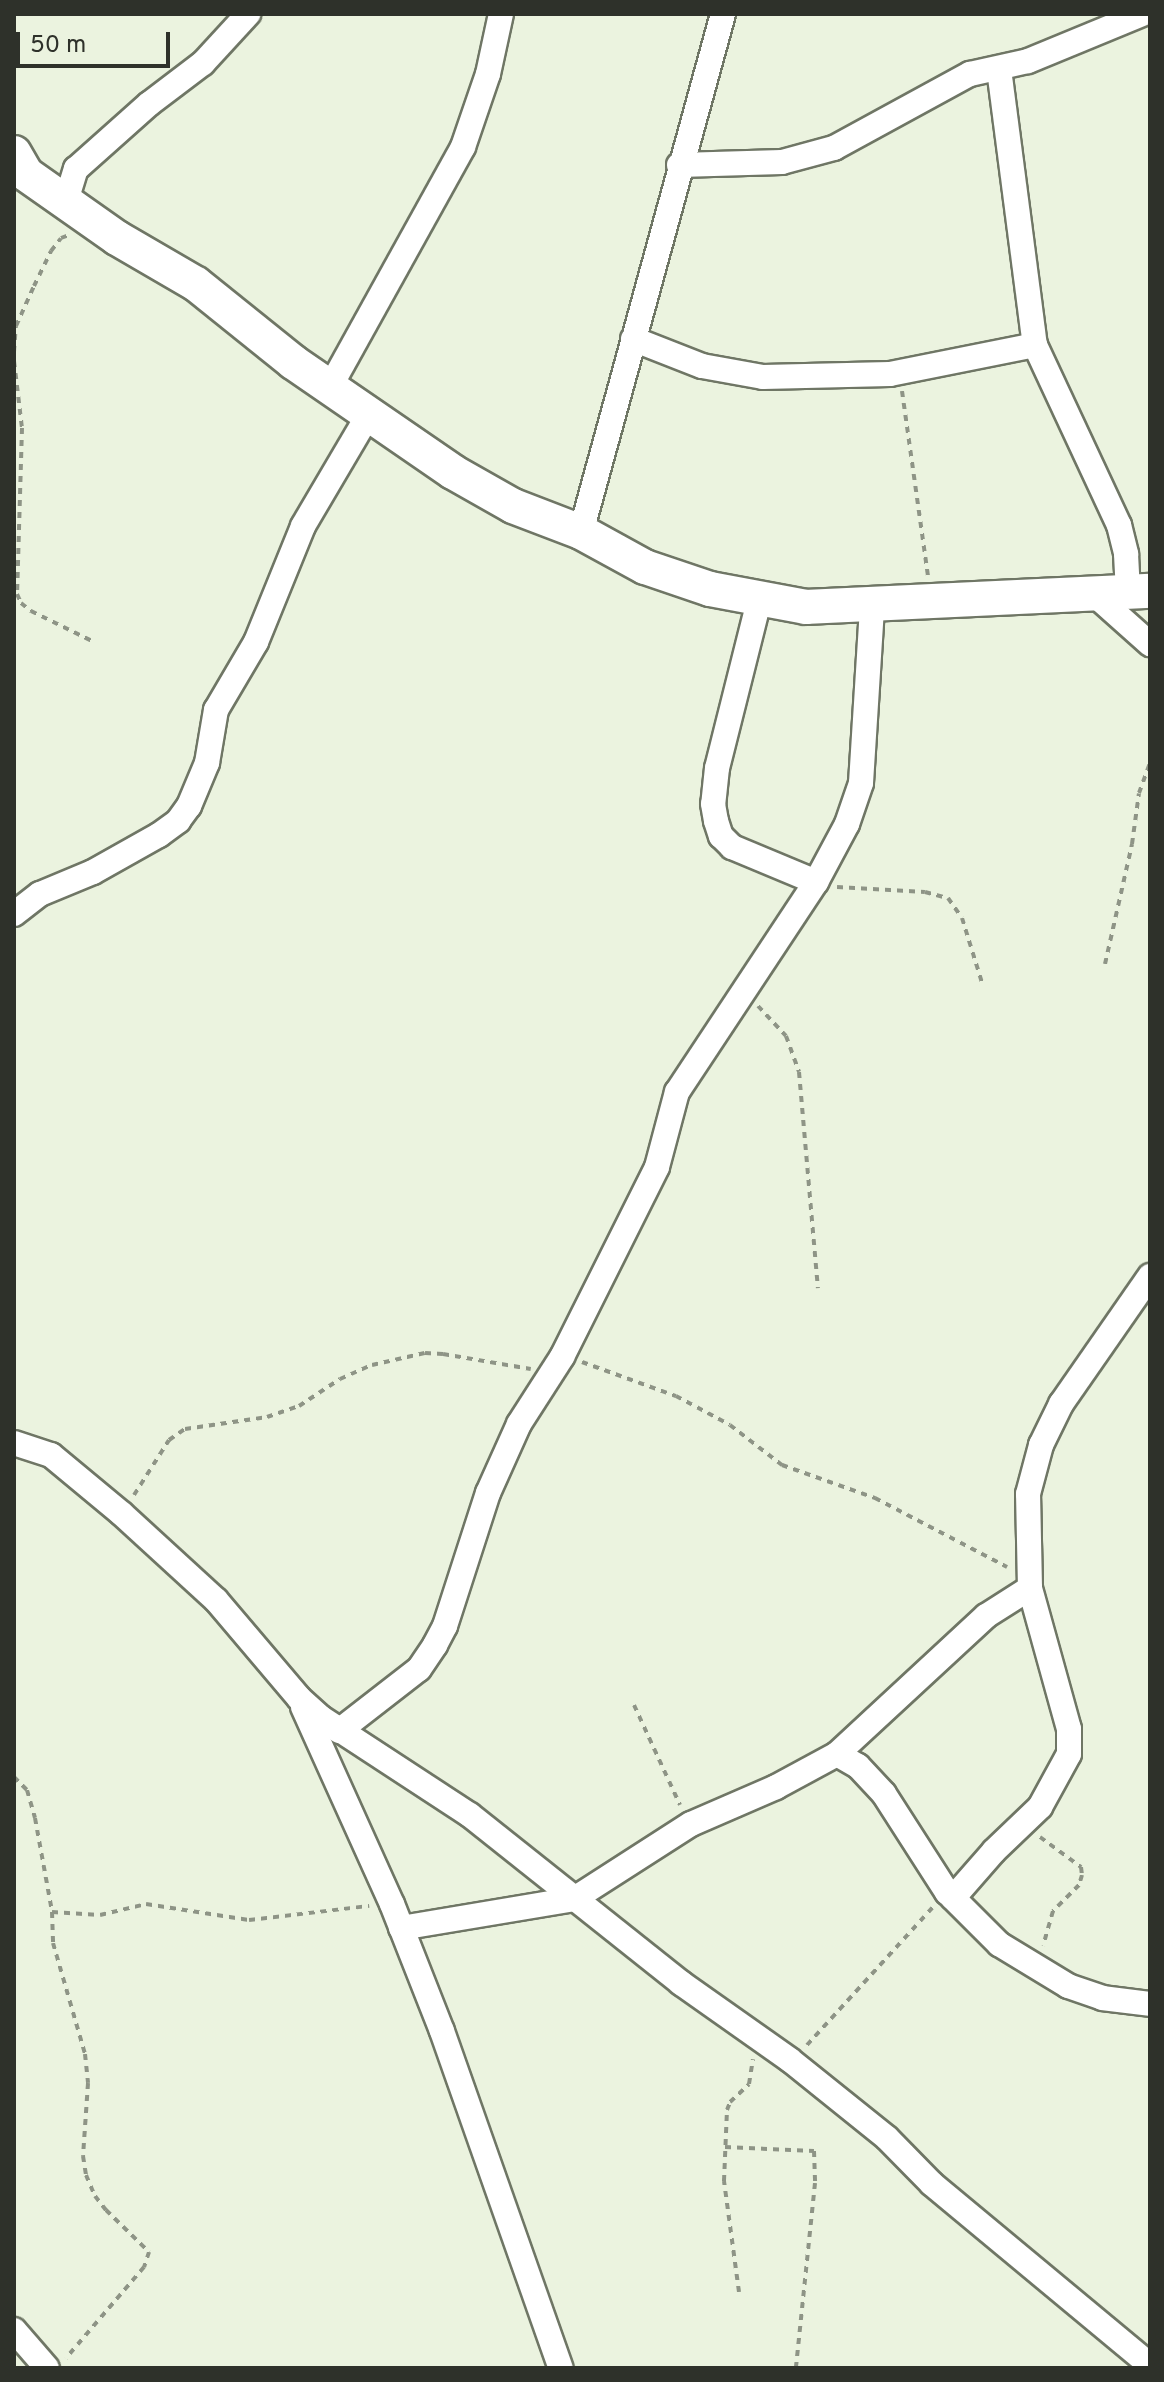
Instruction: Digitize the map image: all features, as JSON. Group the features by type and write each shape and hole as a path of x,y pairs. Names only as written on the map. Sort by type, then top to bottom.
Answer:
{"street":[{"path":"70,217 76,169 113,133 203,63 248,14"},
{"path":"330,387 463,147 488,74 501,14"},
{"path":"581,532 679,165 723,14"},
{"path":"679,165 782,162 834,148 970,74 999,69 1072,45 1142,14"},
{"path":"999,69 1035,345 1119,525 1126,554 1124,593 1150,644"},
{"path":"15,156 26,174 70,217 117,238 196,284 293,362 453,472 513,506 581,532 645,567 759,601 806,607 872,607 1124,593"},
{"path":"633,339 702,366 733,374 821,377 898,373 1035,345"},
{"path":"14,914 40,894 93,872 159,835 178,821 189,806 207,763 216,710 256,642 303,526 369,414"},
{"path":"759,601 717,768 713,804 716,821 721,836 732,847 816,882"},
{"path":"339,1731 419,1669 435,1645 445,1626 488,1493 519,1424 556,1365 657,1167 677,1092 816,882 847,824 861,783 872,607"},
{"path":"950,1895 1040,1807 1069,1754 1069,1729 1030,1584 1028,1494 1041,1445 1061,1404 1150,1276"},
{"path":"14,1443 51,1455 122,1514 216,1600 299,1698 339,1731 470,1815 574,1899 755,2037 790,2060 887,2138 932,2184 1150,2365"},
{"path":"401,1928 574,1899 691,1824 837,1754 986,1616 1030,1584"},
{"path":"299,1698 392,1904 442,2031 473,2127 508,2210 561,2368"},
{"path":"837,1754 858,1766 884,1794 950,1895 999,1944 1068,1986 1102,1998 1150,2004"},
{"path":"14,2330 47,2368"}],"path":[{"path":"14,352 16,326 70,217"},
{"path":"14,361 22,428 17,594 21,603 31,611 94,642"},
{"path":"898,373 913,453 931,603"},
{"path":"1105,964 1132,844 1139,793 1150,763"},
{"path":"816,882 860,890 941,894 948,898 962,918 983,986"},
{"path":"743,989 786,1036 795,1053 804,1106 818,1288"},
{"path":"122,1514 169,1440 185,1429 267,1417 299,1406 340,1379 372,1365 425,1353 443,1354 609,1369 676,1396 730,1425 782,1465 875,1498 1030,1584"},
{"path":"634,1705 666,1778 691,1824"},
{"path":"14,1777 27,1790 35,1818 52,1912 53,1943 85,2054 88,2083 83,2156 86,2175 95,2196 106,2210 149,2252 144,2267 56,2368"},
{"path":"1021,1825 1081,1867 1079,1885 1053,1911 1039,1969"},
{"path":"790,2060 950,1895"},
{"path":"52,1912 100,1915 146,1904 249,1920 392,1904"},
{"path":"739,2292 724,2181 727,2110 730,2102 749,2084 755,2037"},
{"path":"725,2147 814,2151 815,2183 796,2368"}]}
